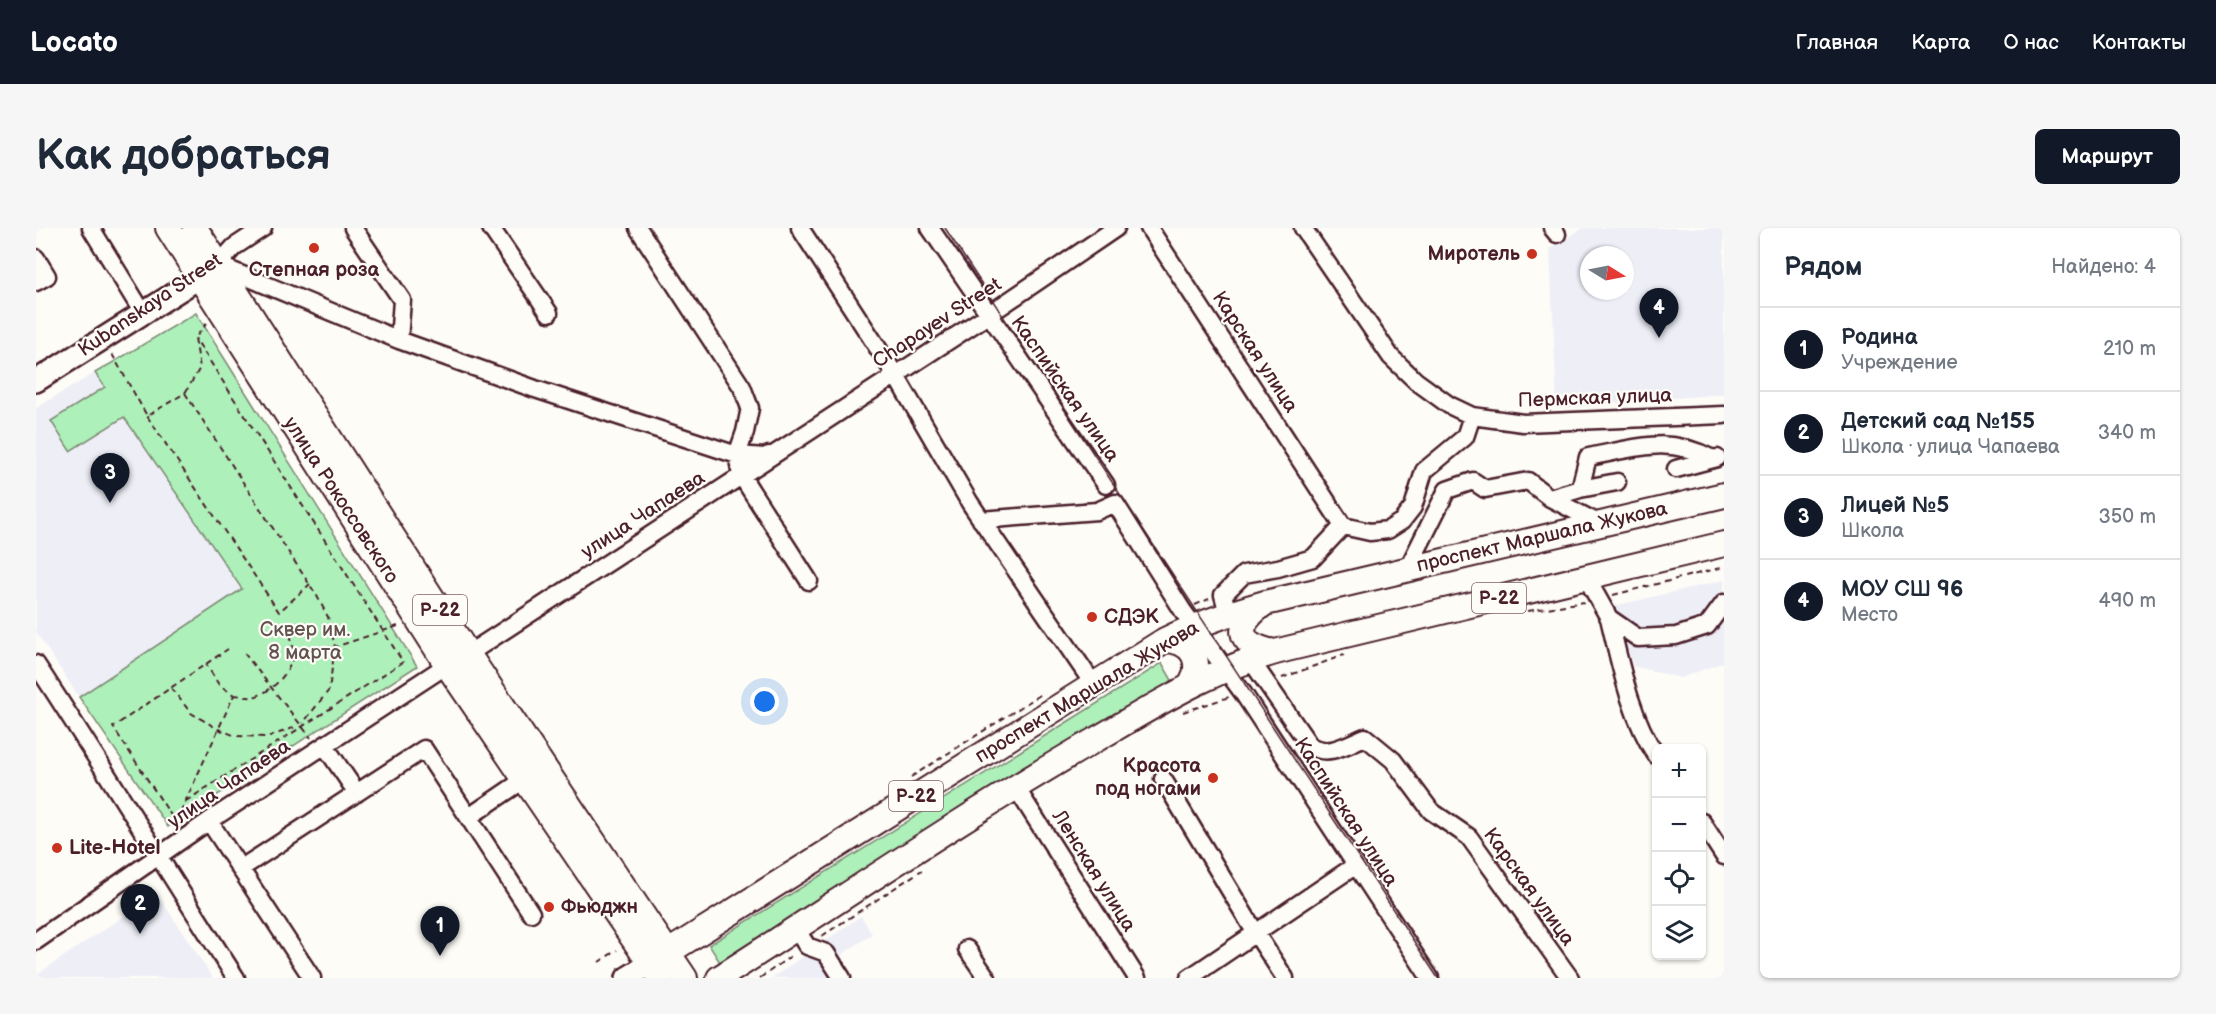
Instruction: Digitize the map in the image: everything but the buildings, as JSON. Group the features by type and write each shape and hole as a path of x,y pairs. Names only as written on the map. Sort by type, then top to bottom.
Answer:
{"highway":[{"name":"улица Рокоссовского","path":"168,228 209,271 458,660 525,779 660,964 685,978"},
{"name":"улица Рокоссовского","path":"195,228 219,308 458,660 660,964"},
{"name":"проспект Маршала Жукова","path":"660,964 1165,640 1194,626 1228,613 1265,603 1724,495"},
{"name":"Р-22","path":"719,978 801,938 1015,786 1190,686 1226,668 1274,652 1724,544"},
{"path":"1265,603 1251,612 1243,624 1243,635 1250,645 1274,652"},
{"path":"1165,640 1176,641 1186,646 1193,654 1197,665 1190,686"}],"main road":[{"name":"Kubanskaya Street","path":"36,381 209,271"},
{"path":"627,978 660,964"}],"street":[{"path":"92,228 143,313"},
{"name":"Kubanskaya Street","path":"209,271 234,247 263,228"},
{"path":"353,228 402,300 399,340"},
{"path":"491,228 549,313"},
{"path":"638,228 742,387 750,408 746,432 737,455 741,475 809,581"},
{"path":"800,228 896,375 981,520 1094,685"},
{"name":"Каспийская улица","path":"930,228 1106,485"},
{"name":"Chapayev Street","path":"780,450 988,315 1116,228"},
{"name":"Карская улица","path":"1149,228 1343,526"},
{"name":"Пермская улица","path":"1303,228 1391,357 1424,387 1449,405 1472,416 1523,423 1724,415"},
{"path":"36,258 47,276 36,282"},
{"path":"209,271 535,389 737,455 765,457 780,450"},
{"path":"1228,613 1223,595 1244,574 1278,568 1313,558 1343,526 1370,532 1388,530 1402,521 1413,507 1424,471 1465,437 1472,416"},
{"path":"1580,489 1588,457 1661,443 1693,449 1718,458"},
{"name":"улица Чапаева","path":"38,935 780,450"},
{"path":"1676,469 1718,458"},
{"path":"1408,568 1447,489 1473,482 1485,489 1527,482 1550,498 1600,524"},
{"path":"1550,498 1617,482"},
{"name":"Каспийская улица","path":"981,520 1097,511 1115,503 1194,626 1243,693 1430,978"},
{"path":"1587,577 1609,618 1626,686 1652,749"},
{"path":"1609,618 1638,638 1676,636 1707,626 1724,603"},
{"name":"Карская улица","path":"1250,659 1310,746 1320,752 1331,751 1365,737 1393,760 1431,811 1469,837 1570,978"},
{"path":"36,664 236,978"},
{"path":"325,746 357,793"},
{"path":"240,869 424,749 531,913"},
{"path":"469,817 525,779"},
{"path":"1163,779 1254,932 1285,978"},
{"name":"Ленская улица","path":"1015,786 1137,978"},
{"path":"210,821 312,978"},
{"path":"1706,829 1724,856"},
{"path":"1189,978 1356,865"},
{"path":"801,938 826,953 842,978"},
{"path":"967,949 987,978"}],"path":[{"path":"147,416 186,393 200,368 195,338 219,308"},
{"path":"186,801 301,725 403,662 195,338"},
{"path":"115,362 147,416 279,612 309,584"},
{"path":"171,688 191,713 218,729 236,736 268,737 301,725 329,690 335,647 328,616 186,393"},
{"path":"1528,611 1599,599 1724,567"},
{"path":"206,664 219,685 234,694 252,697 272,688 290,669 294,649 290,632 284,622"},
{"path":"294,649 335,647 392,627"},
{"path":"228,649 113,727 176,822 234,694"},
{"path":"244,653 309,736"},
{"path":"1268,684 1294,672 1349,654"},
{"path":"1181,713 1243,693"},
{"path":"759,978 801,938 926,867"},
{"path":"599,962 625,945"}],"shaded area":[{"path":"1583,228 1724,228 1724,394 1557,408 1550,249"},
{"path":"95,373 242,589 79,697 36,632 36,408"},
{"path":"1724,580 1724,662 1680,678 1633,666 1614,606"},
{"path":"157,894 213,978 36,978 36,975"},
{"path":"861,916 872,934 840,956 853,978 772,978"}],"green space":[{"name":"Сквер им. 8 марта","path":"196,313 417,666 168,827 79,697 242,589 124,417 70,451 51,421 105,387 95,373"},
{"path":"1162,663 1173,682 721,964 709,945"}],"tram line":[{"path":"945,228 1438,978"}],"place":[{"name":"Степная роза","path":"314,248"},
{"name":"Миротель","path":"1532,254"},
{"name":"МОУ СШ 96","path":"1659,338"},
{"name":"Лицей №5","path":"110,503"},
{"name":"СДЭК","path":"1092,617"},
{"name":"Красота под ногами","path":"1213,778"},
{"name":"Lite-Hotel","path":"57,848"},
{"name":"Фьюджн","path":"549,907"},
{"name":"Детский сад №155","path":"140,934"},
{"name":"Родина","path":"440,956"}]}
